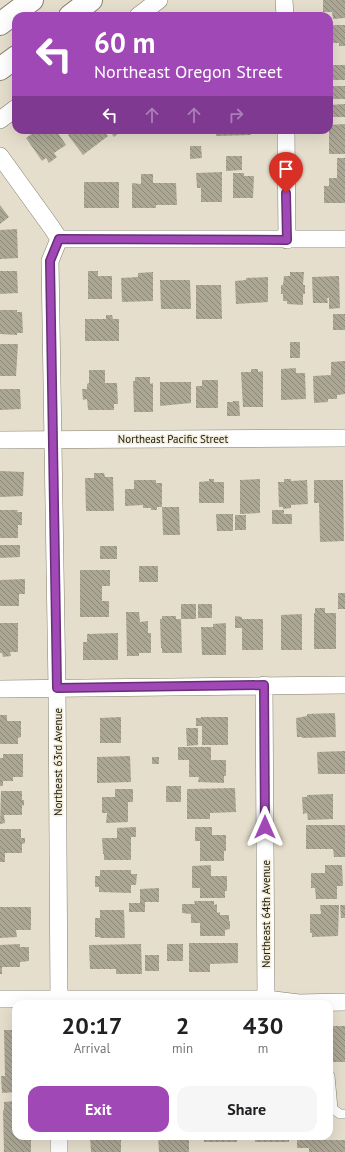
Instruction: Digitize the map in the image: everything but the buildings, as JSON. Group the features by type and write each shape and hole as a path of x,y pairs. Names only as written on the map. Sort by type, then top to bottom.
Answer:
{"highway":[{"path":"16,12 32,0"},
{"path":"75,12 91,0"},
{"path":"0,24 12,15"},
{"path":"0,69 12,60"}],"street":[{"path":"143,12 159,0"},
{"path":"284,0 285,12"},
{"path":"0,120 12,111"},
{"path":"286,134 287,240"},
{"path":"0,156 59,239 345,240"},
{"name":"Northeast 63rd Avenue","path":"59,239 50,261 57,688 59,1000"},
{"name":"Northeast Pacific Street","path":"0,440 345,438"},
{"name":"Northeast 64th Avenue","path":"264,685 266,999"},
{"path":"0,689 345,685"},
{"path":"0,999 30,1000"},
{"path":"162,1000 274,1000"},
{"path":"333,1002 345,1002"},
{"path":"59,1140 59,1152"}],"lane":[{"path":"333,1109 340,1114 345,1114"}],"route":[{"path":"265,827 264,685 57,688 50,261 59,239 287,240 286,193"}]}
